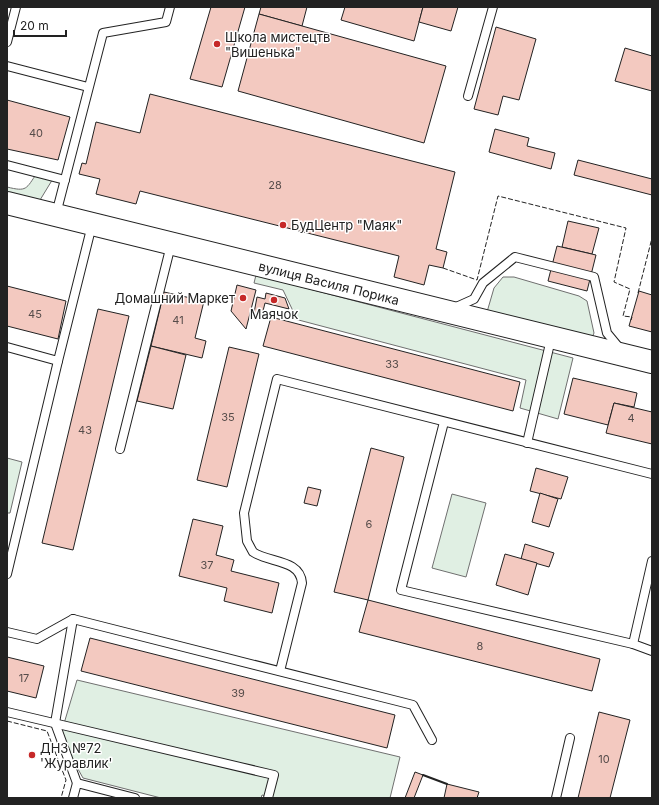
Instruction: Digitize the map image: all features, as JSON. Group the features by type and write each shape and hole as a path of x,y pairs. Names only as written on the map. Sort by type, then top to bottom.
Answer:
{"street":[{"name":"вулиця Василя Порика","path":"7,203 652,362"}],"lane":[{"path":"7,42 16,7"},
{"path":"56,215 103,32 166,22 170,7"},
{"path":"468,96 493,7"},
{"path":"7,66 88,87"},
{"path":"7,165 65,180"},
{"path":"7,574 92,224"},
{"path":"120,449 171,244"},
{"path":"446,312 474,299 483,283 515,257 594,277 607,333 627,357"},
{"path":"527,442 552,338"},
{"path":"7,347 58,361"},
{"path":"280,671 302,583 302,577 300,572 292,566 253,552 247,541 244,513 277,379 652,474"},
{"path":"444,422 401,590 633,644 652,651"},
{"path":"633,644 652,561"},
{"path":"73,619 55,723 77,783 73,798"},
{"path":"7,632 37,639 73,619 280,671 413,705 432,740"},
{"path":"7,712 274,775 268,798"},
{"path":"556,798 570,738"},
{"path":"77,783 135,798"}],"green space":[{"path":"37,173 54,177 37,205 7,203 7,187 19,189 25,188"},
{"path":"256,275 573,358 558,419 520,408 526,380 291,318 293,311 283,290 254,283"},
{"path":"503,277 514,277 579,296 587,301 594,333 591,340 487,312 494,288"},
{"path":"7,458 22,462 10,513 7,513"},
{"path":"452,494 486,503 466,577 432,568"},
{"path":"77,680 400,757 390,798 275,798 262,795 261,798 161,798 83,778 60,737"}],"building":[{"name":"Школа мистецтв \"Вишенька\"","path":"211,7 245,7 222,87 190,79"},
{"path":"261,7 307,7 302,26 259,14"},
{"path":"345,7 423,7 414,41 341,20"},
{"path":"423,7 458,7 451,31 419,22"},
{"path":"259,14 446,66 424,143 238,91"},
{"path":"496,27 536,39 519,100 503,96 498,115 474,109"},
{"path":"625,48 652,56 652,91 615,81"},
{"path":"150,94 455,172 436,249 447,252 443,268 429,265 424,285 394,277 399,256 140,191 136,204 96,194 100,179 79,174 82,163 86,164 96,122 140,133"},
{"path":"7,100 70,117 58,160 7,149"},
{"path":"495,129 529,138 527,146 555,153 551,169 489,152"},
{"path":"578,160 652,179 652,195 574,175"},
{"path":"568,221 599,228 592,254 562,247"},
{"path":"557,246 596,255 587,291 548,281"},
{"path":"237,285 256,290 246,329 231,311"},
{"path":"7,286 66,301 58,339 7,326"},
{"path":"639,291 652,295 652,332 629,326"},
{"path":"164,292 204,301 195,338 206,341 202,358 151,346"},
{"path":"266,293 285,298 289,309 265,303 262,315 254,313 257,297 265,299"},
{"path":"98,309 129,316 73,550 42,543"},
{"path":"271,317 520,382 513,411 263,346"},
{"path":"151,346 186,355 173,409 137,401"},
{"path":"229,347 259,354 227,487 197,480"},
{"path":"573,378 637,393 634,407 614,403 608,425 564,414"},
{"path":"614,403 652,412 652,444 606,433"},
{"path":"371,448 404,457 368,600 334,592"},
{"path":"536,468 568,477 561,499 530,491"},
{"path":"308,487 321,490 317,506 304,503"},
{"path":"540,493 558,499 549,527 532,522"},
{"path":"193,519 223,526 216,555 234,560 231,571 279,583 272,613 224,601 227,588 179,576"},
{"path":"525,544 554,553 549,567 521,559"},
{"path":"505,554 537,563 528,595 496,585"},
{"path":"368,600 600,659 592,691 359,632"},
{"path":"90,638 395,715 387,748 81,671"},
{"path":"7,657 44,666 36,698 7,691"},
{"path":"599,712 630,720 610,798 578,798"},
{"path":"415,772 423,775 414,798 405,798"},
{"path":"447,784 479,792 477,798 444,798"}],"fence":[{"path":"443,268 477,280 498,196 626,228 614,282 630,289 623,316 632,317 631,320"},
{"path":"638,293 652,238"},
{"path":"7,721 47,731 66,780 61,798"}],"wall":[{"path":"423,775 447,784"}],"place":[{"name":"Школа мистецтв \"Вишенька\"","path":"217,44"},
{"name":"БудЦентр \"Маяк\"","path":"283,225"},
{"name":"Домашний Маркет","path":"243,298"},
{"name":"Маячок","path":"274,300"},
{"name":"ДНЗ №72 'Журавлик'","path":"32,755"}]}
